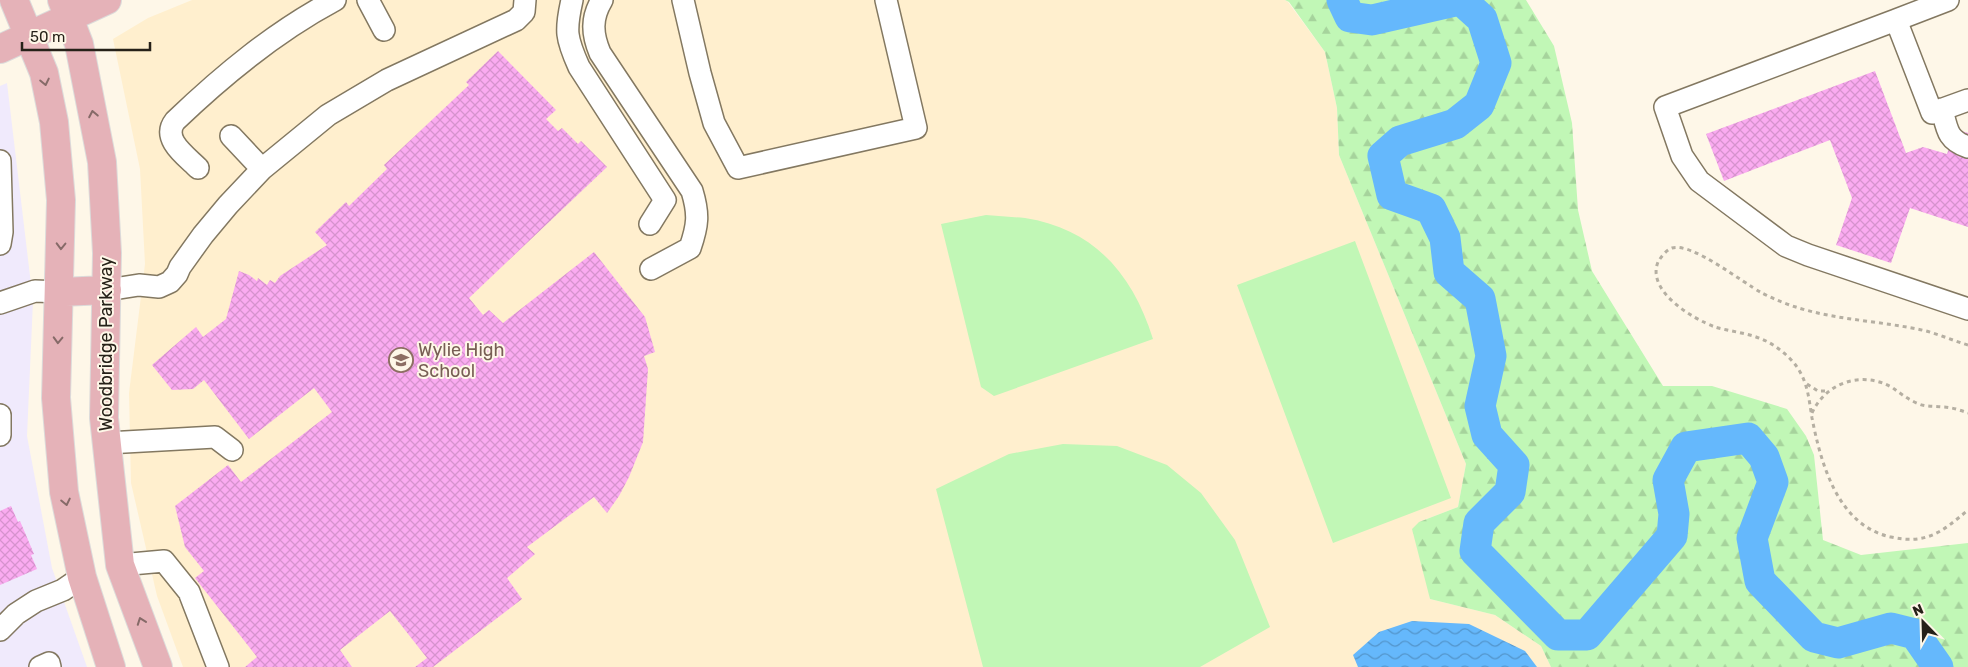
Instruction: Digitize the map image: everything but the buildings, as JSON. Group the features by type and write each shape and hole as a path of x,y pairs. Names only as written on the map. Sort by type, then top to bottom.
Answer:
{"main road":[{"path":"0,3 6,0"},
{"path":"14,0 44,73 58,150 61,200 56,398 64,492 82,577 110,667"},
{"path":"0,49 28,36 66,9 107,0"},
{"name":"Woodbridge Parkway","path":"66,9 79,44 102,162 107,290 104,418 120,565 158,667"},
{"path":"60,292 107,290"},
{"path":"82,577 120,565"}],"lane":[{"path":"198,168 172,140 171,128 175,121 243,60 303,18 335,0"},
{"path":"368,0 384,30"},
{"path":"107,290 139,285 159,286 170,282 203,234 262,169 328,115 387,80 516,20 524,12 525,0"},
{"path":"572,0 566,24 569,45 579,67 665,200 650,224"},
{"path":"602,0 596,10 593,24 594,40 600,54 692,191 698,210 697,230 690,248 651,269"},
{"path":"683,0 714,123 738,168 916,128 886,0"},
{"path":"1948,0 1666,107 1682,156 1699,181 1786,246 1818,259 1968,309"},
{"path":"1896,20 1932,113 1968,100"},
{"path":"1942,110 1949,134 1959,144 1968,147"},
{"path":"231,136 262,169"},
{"path":"0,161 2,232 0,244"},
{"path":"0,303 35,291 60,292"},
{"path":"0,415 0,435"},
{"path":"106,443 215,437 232,450"},
{"path":"120,565 164,562 189,592 218,667"},
{"path":"0,630 16,614 36,600 63,590 82,577"},
{"path":"40,667 49,663 50,667"}],"path":[{"path":"1968,345 1919,329 1803,311 1762,294 1702,256 1679,248 1672,248 1666,251 1657,266 1656,274 1661,288 1669,298 1687,313 1705,323 1753,335 1769,342 1788,356 1797,367 1806,384 1820,455 1831,483 1848,509 1873,530 1895,538 1919,540 1931,537 1945,529 1968,510"},
{"path":"1812,414 1816,405 1829,391 1848,380 1866,380 1888,386 1921,405 1943,407 1968,413"},
{"path":"1806,384 1818,391 1829,391"}],"shaded area":[{"path":"192,0 1285,0 1325,52 1337,108 1339,155 1466,464 1458,507 1419,522 1430,599 1495,615 1541,646 1551,667 183,667 157,596 131,483 129,393 145,264 140,169 113,39 148,18"},
{"path":"7,83 33,301 27,436 52,568 87,667 0,667 0,86"}],"green space":[{"path":"1285,0 1526,0 1554,46 1572,123 1578,210 1592,271 1663,386 1712,386 1787,409 1806,436 1814,455 1823,540 1861,555 1968,543 1968,667 1551,667 1541,646 1495,615 1430,599 1412,529 1419,522 1458,507 1466,464 1339,155 1337,108 1325,52 1289,2"},
{"path":"986,215 1025,218 1050,224 1072,233 1091,244 1122,275 1145,316 1153,339 994,396 981,387 941,224"},
{"path":"1355,241 1451,498 1333,543 1237,285"},
{"path":"1063,444 1117,446 1167,465 1201,493 1235,540 1270,627 1200,667 983,667 936,489 1009,454"}],"water":[{"path":"1412,621 1469,624 1525,651 1537,667 1358,667 1353,655 1379,632"}],"waterway":[{"path":"1342,0 1350,17 1372,20 1460,0"},
{"path":"1461,0 1482,19 1496,63 1479,105 1455,124 1400,141 1383,156 1392,195 1431,209 1445,238 1449,272 1480,299 1491,356 1480,406 1487,435 1514,465 1510,492 1479,523 1475,551 1558,635 1587,635 1672,536 1674,514 1668,480 1686,447 1748,438 1764,457 1773,482 1752,538 1760,581 1814,637 1838,643 1891,628 1915,634 1938,667"}],"place":[{"name":"Wylie High School","path":"401,360"}]}
